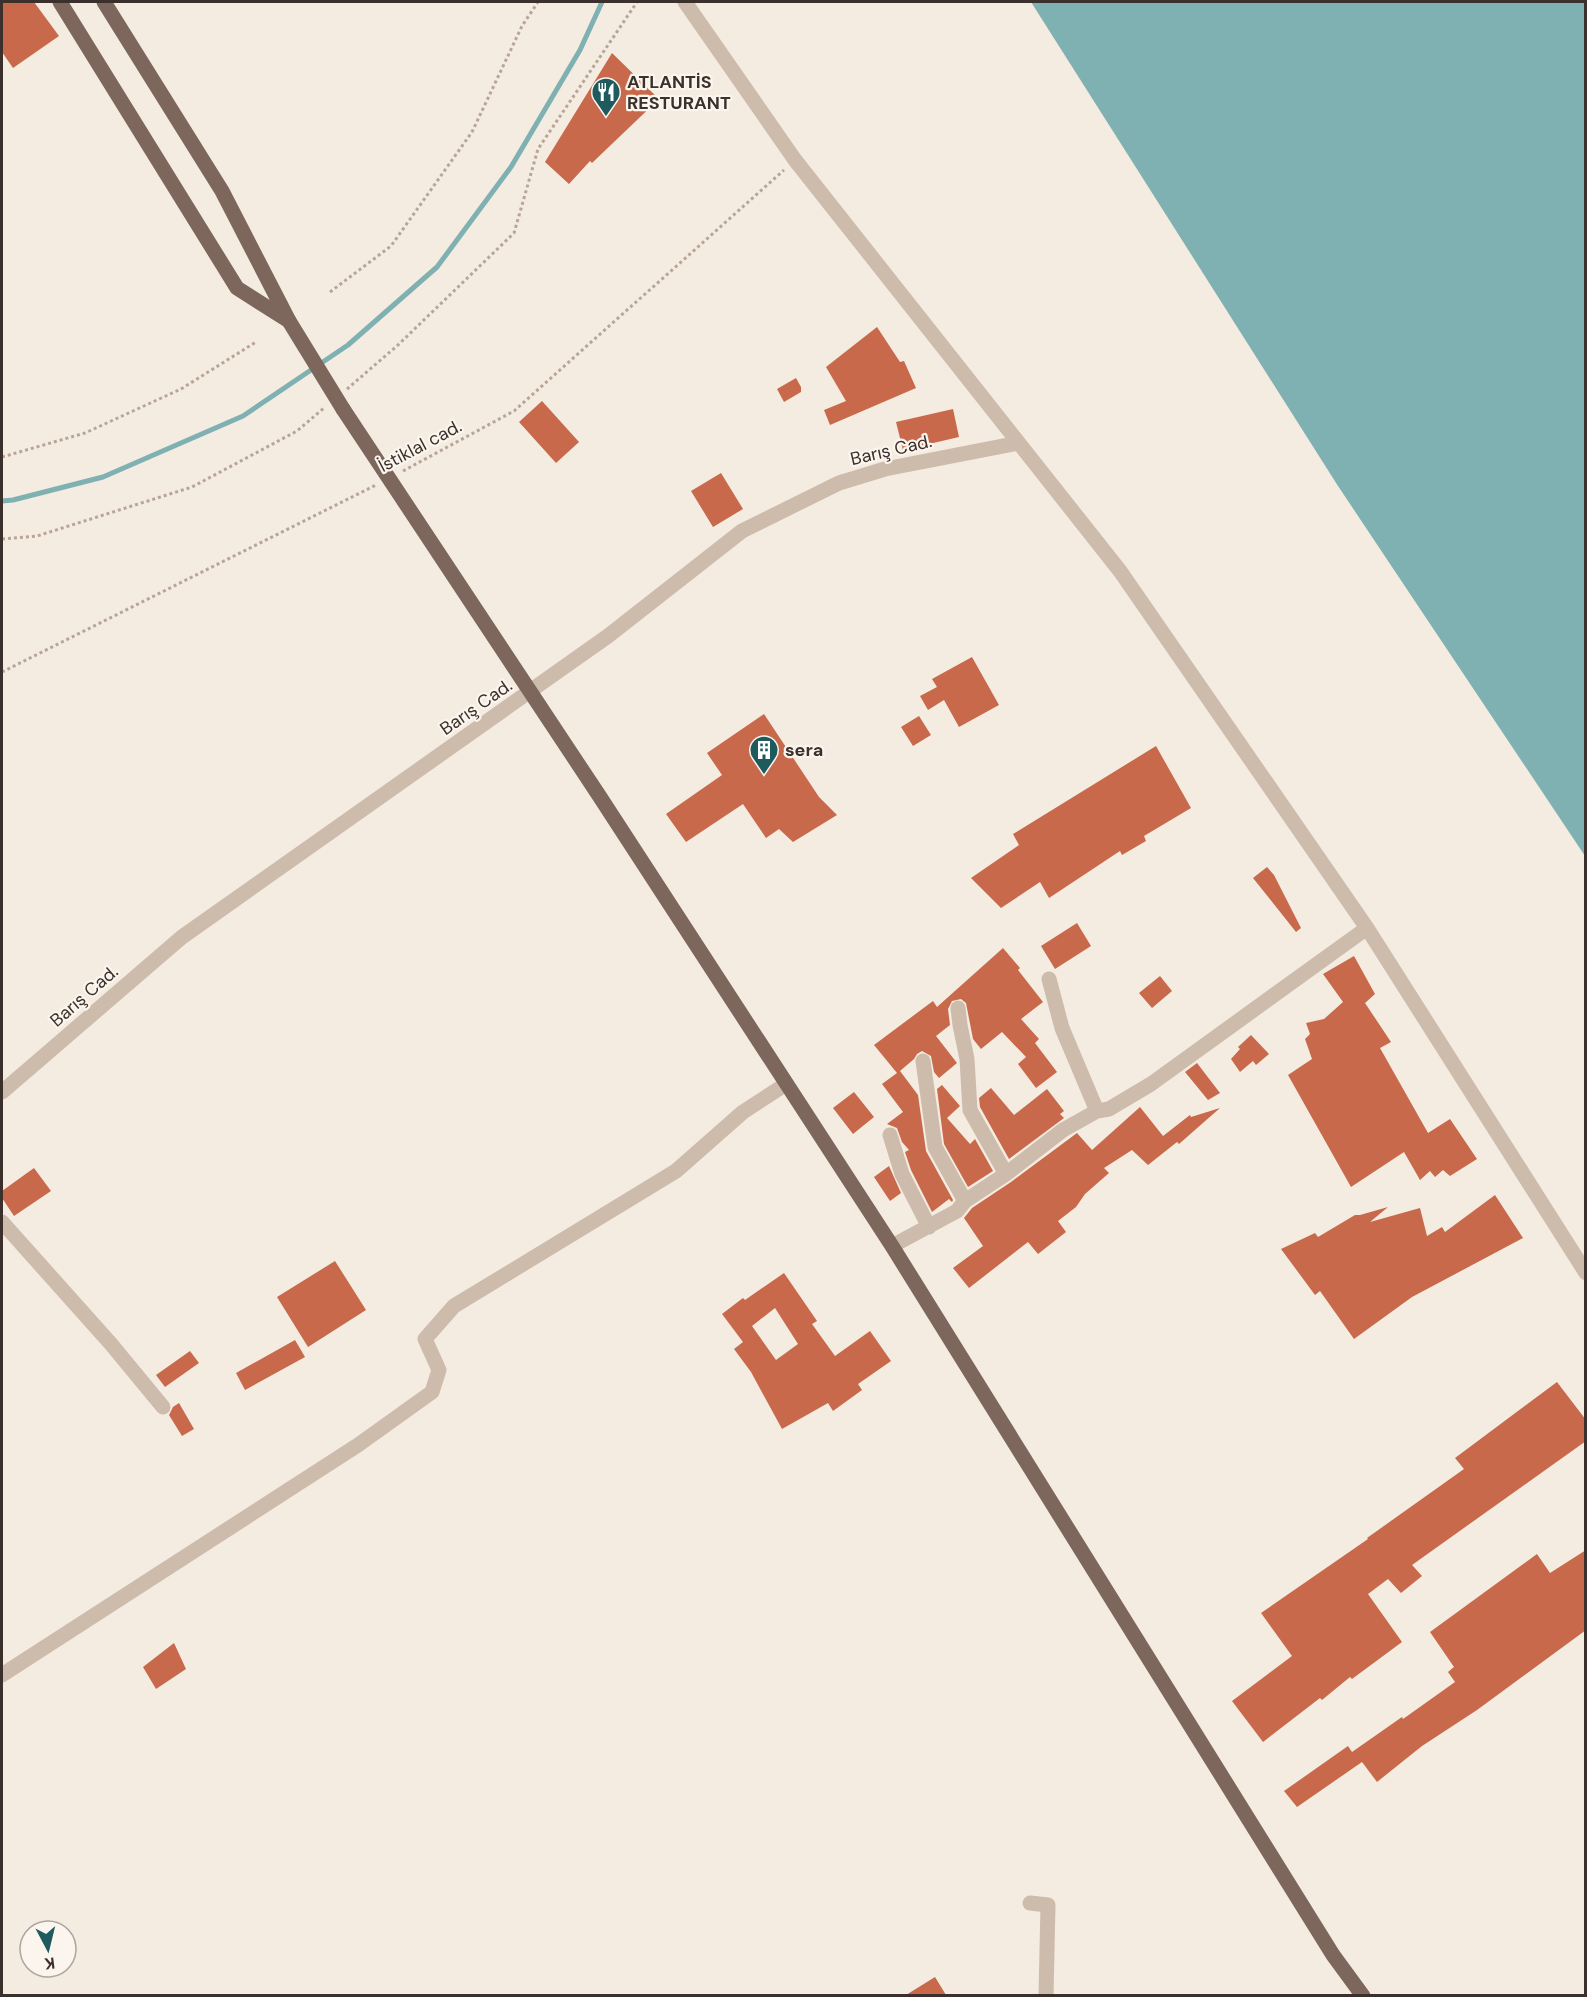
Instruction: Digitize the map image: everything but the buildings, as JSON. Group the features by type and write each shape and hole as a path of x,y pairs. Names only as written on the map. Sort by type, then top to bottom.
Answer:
{"main road":[{"path":"60,2 237,288 290,321"},
{"path":"104,2 222,191 290,321 338,402 892,1246 1333,1955 1363,1995"}],"street":[{"path":"685,2 795,160 1120,571 1367,928 1586,1273"},
{"name":"Barış Cad.","path":"2,1092 182,937 608,636 742,531 839,483 885,469 1018,444"},
{"path":"892,1246 957,1211 965,1201 1006,1174 1063,1130 1097,1111 1109,1109 1151,1084 1367,928"},
{"path":"1049,979 1062,1028 1097,1111"},
{"path":"958,1008 967,1059 970,1110 1006,1174"},
{"path":"923,1061 935,1147 965,1201"},
{"path":"2,1675 358,1446 432,1392 439,1370 424,1339 454,1306 676,1171 743,1112 786,1084"},
{"path":"890,1135 902,1174 929,1227"},
{"path":"2,1222 111,1344 163,1407"},
{"path":"1030,1903 1048,1905 1046,1995"}],"path":[{"path":"330,292 391,246 472,132 522,26 538,2"},
{"path":"2,538 36,536 192,487 297,431 338,402 514,233 538,149 637,2"},
{"name":"İstiklal cad.","path":"2,672 390,478 514,411 795,160"},
{"path":"2,457 96,428 181,389 256,342"}],"water":[{"path":"1031,2 1585,2 1585,856 1338,486"}],"waterway":[{"path":"2,501 103,477 243,416 348,345 437,267 511,167 580,50 602,2"}],"place":[{"name":"ATLANTİS RESTURANT","path":"606,118"},
{"name":"sera","path":"764,776"}]}
